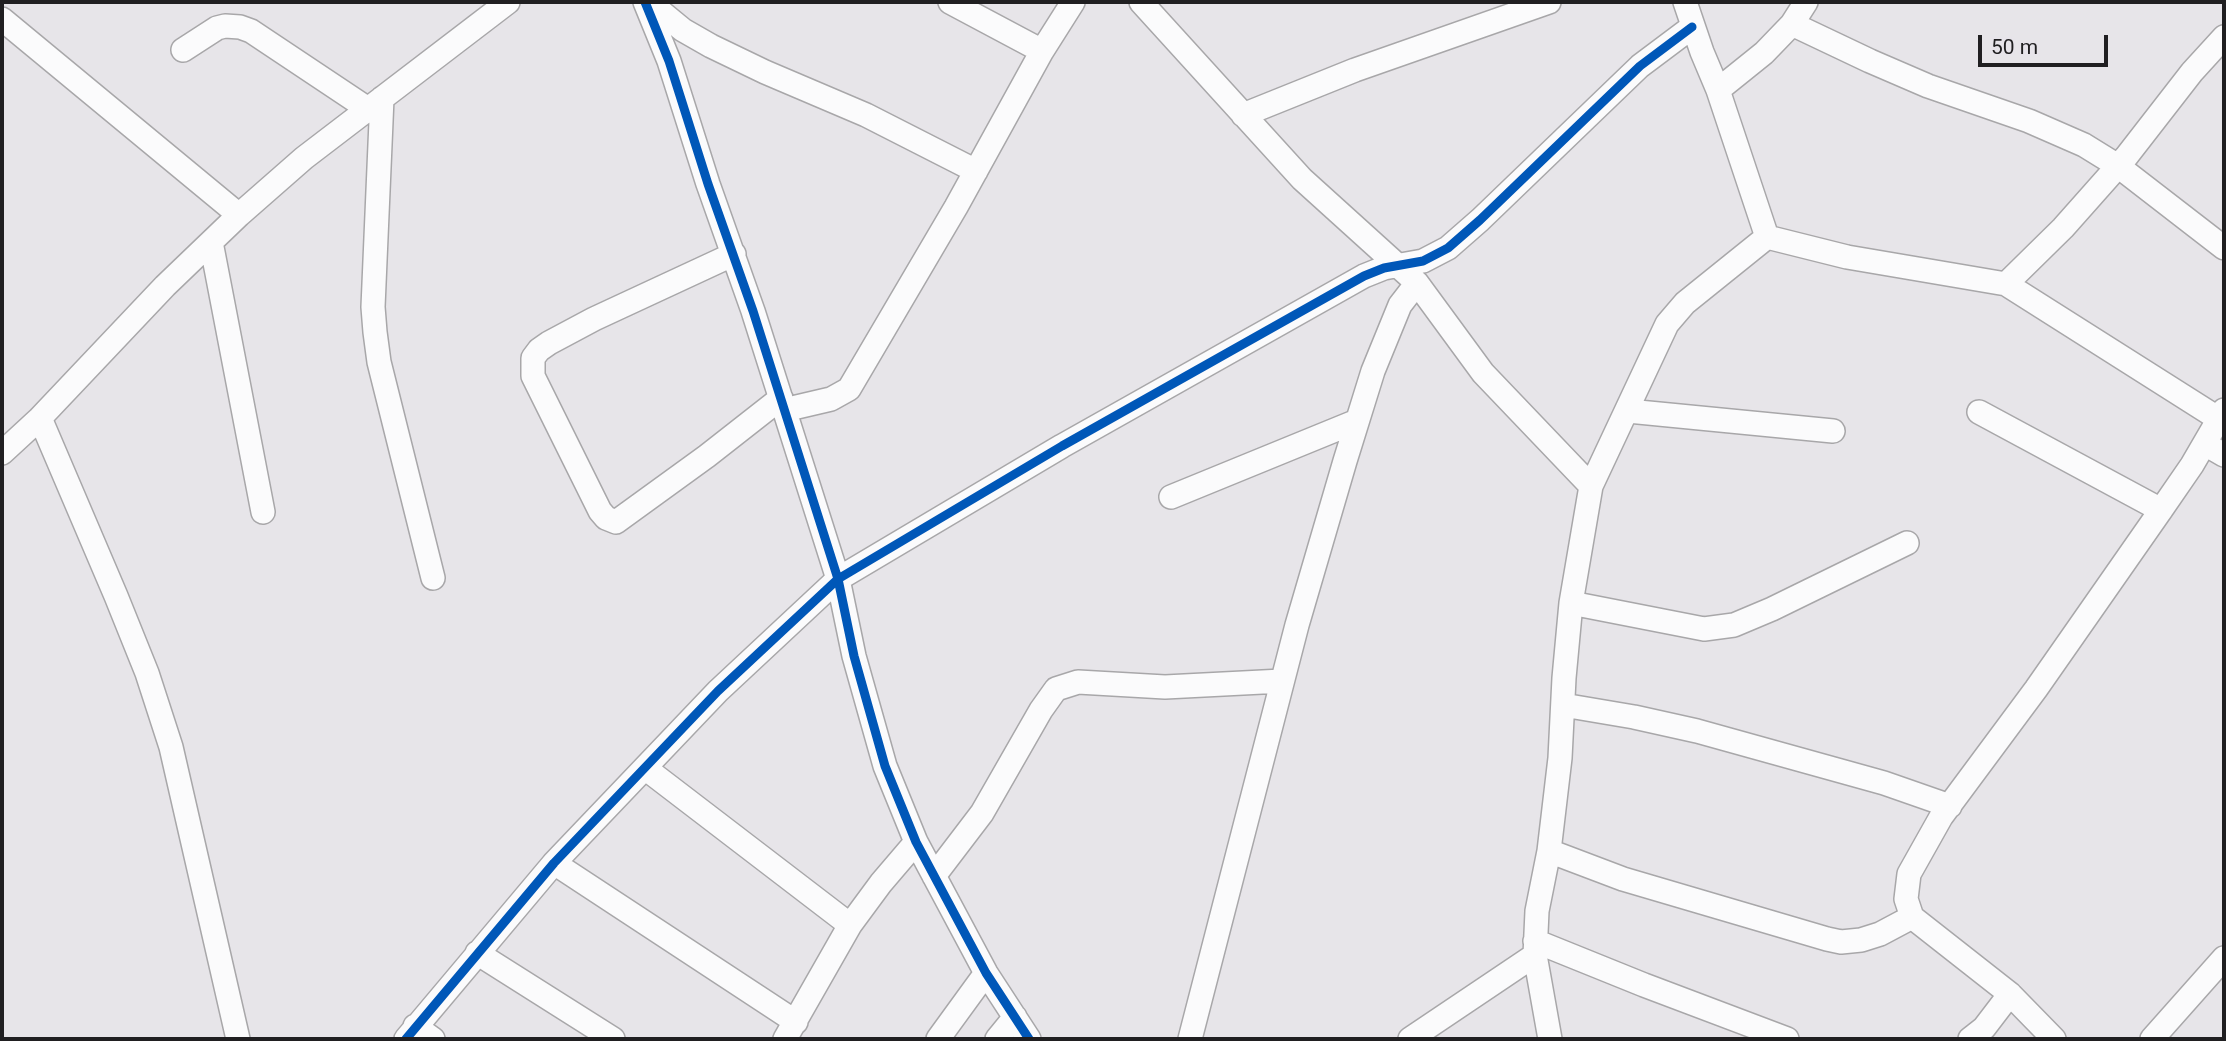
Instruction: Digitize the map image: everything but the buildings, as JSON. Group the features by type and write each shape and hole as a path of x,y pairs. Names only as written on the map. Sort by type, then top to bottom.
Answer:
{"street":[{"path":"2,453 40,418 165,286 239,215 304,158 508,2"},
{"path":"647,2 683,30 711,46 866,115 976,171"},
{"path":"647,2 734,254 838,579 854,656 885,766 916,842 986,973 1029,1039"},
{"path":"950,2 1042,51"},
{"path":"734,254 594,319 549,343 533,358 533,376 600,511 606,518 616,522 783,404 831,399 849,389 976,171 1042,51 1073,2"},
{"path":"1141,2 1302,179 1409,275 1483,373 1591,486"},
{"path":"1243,115 1343,75 1549,2"},
{"path":"1685,2 1692,27 1718,90 1767,237"},
{"path":"1718,90 1764,53 1792,24 1807,2"},
{"path":"2,19 239,215"},
{"path":"1792,24 1928,86 2029,121 2084,145 2118,166 2224,248"},
{"path":"183,50 216,28 240,27 375,104"},
{"path":"1190,1039 1282,681 1357,421 1409,275 1423,261 1448,248 1480,220 1640,66 1692,27"},
{"path":"2006,284 2063,228 2118,166 2192,72 2224,37"},
{"path":"375,104 375,332 379,362 433,578"},
{"path":"1767,237 1847,257 2006,284 2222,415 2214,449 2161,510 2036,689 1950,806 1909,874 1906,899 1912,917 2010,994 2047,1037"},
{"path":"1550,1039 1535,948 1536,911 1549,851 1560,758 1571,603 1591,486 1667,324 1685,303 1767,237"},
{"path":"211,242 264,512"},
{"path":"418,1035 477,953 554,863 718,691 838,579 1062,446 1364,276 1384,268 1409,275"},
{"path":"1628,411 1833,431"},
{"path":"1979,412 2161,510"},
{"path":"40,418 147,673 171,747 239,1039"},
{"path":"1171,497 1357,421"},
{"path":"1571,603 1704,629 1734,625 1907,543"},
{"path":"934,876 982,813 1041,710 1056,689 1078,682 1165,687 1282,681"},
{"path":"1563,705 1697,731 1884,783 1950,806"},
{"path":"645,768 850,925"},
{"path":"554,863 790,1031 850,925 916,842"},
{"path":"1549,851 1623,879 1841,942 1880,934 1912,917"},
{"path":"1410,1039 1535,948"},
{"path":"1535,948 1644,985 1787,1039"},
{"path":"477,953 613,1039"},
{"path":"2152,1039 2224,958"},
{"path":"938,1039 986,973"},
{"path":"1970,1039 1984,1028 2010,994"},
{"path":"997,1039 1015,1017"}],"cycle path":[{"path":"645,2 669,61 708,184 753,311 838,579 854,656 885,766 916,842 986,973 1029,1039"},
{"path":"406,1039 554,863 718,691 838,579 1062,446 1364,276 1384,268 1423,261 1448,248 1640,66 1692,27"}]}
